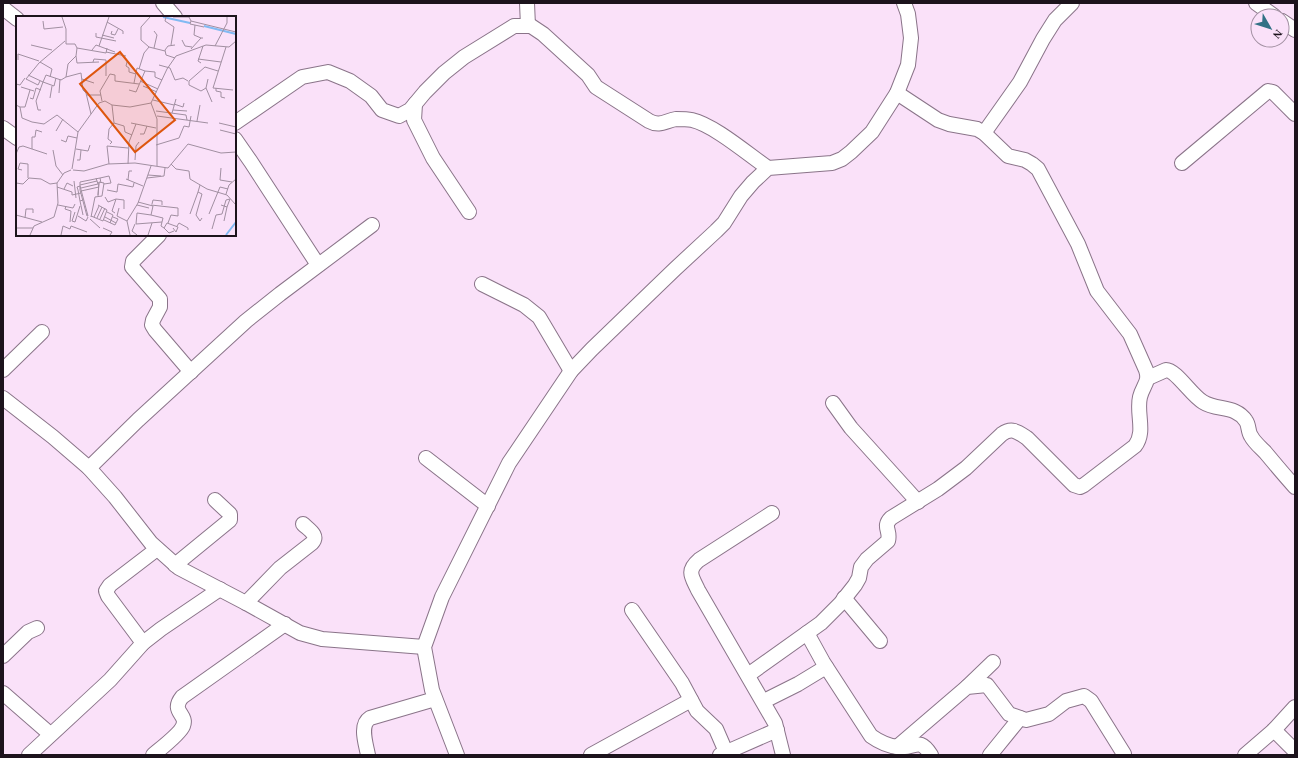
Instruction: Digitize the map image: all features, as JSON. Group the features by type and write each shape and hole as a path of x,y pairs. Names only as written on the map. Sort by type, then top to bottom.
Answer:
{"street":[{"path":"162,3 174,16"},
{"path":"527,3 528,26"},
{"path":"458,755 432,690 424,646 442,597 509,464 571,371 598,343 724,223 753,182 768,168 832,163 842,159 872,132 897,93 908,65 911,38 908,14 904,3"},
{"path":"984,133 1020,82 1043,39 1056,20 1072,3"},
{"path":"3,8 16,18"},
{"path":"236,122 302,77 328,72 350,81 371,96 382,110 399,116 410,110 444,73 464,57 514,26 531,26 543,34 588,75 596,87 655,124 676,119 694,120 710,128 768,168"},
{"path":"1182,163 1268,91 1273,92 1295,114"},
{"path":"748,675 808,633 844,598 859,578 863,564 888,541 889,537 886,527 888,521 938,489 966,468 1007,431 1012,430 1019,432 1027,438 1074,485 1077,486 1084,485 1135,446 1138,441 1140,431 1139,401 1140,395 1148,378 1146,370 1130,334 1097,291 1078,244 1038,169 1025,160 1008,156 984,133 938,120 897,93"},
{"path":"415,104 414,120 433,158 470,212"},
{"path":"3,128 16,137"},
{"path":"236,140 318,265"},
{"path":"89,468 138,420 246,321 372,225"},
{"path":"159,236 133,261 132,267 160,299 160,308 153,320 152,325 191,372"},
{"path":"482,284 524,304 539,317 571,371"},
{"path":"3,370 42,332"},
{"path":"1148,378 1166,370 1170,370 1176,374 1191,393 1203,403 1221,409 1230,408 1237,412 1246,421 1250,436 1295,488"},
{"path":"3,398 53,437 89,468 115,497 157,549 179,568 300,632 322,640 424,646"},
{"path":"833,403 851,428 918,502"},
{"path":"426,458 488,506"},
{"path":"175,565 230,520 230,514 215,500"},
{"path":"772,513 699,560 693,565 691,570 692,577 698,590 764,701 775,723 783,755"},
{"path":"246,603 280,568 315,540 313,534 303,524"},
{"path":"143,644 108,596 106,591 110,585 157,549"},
{"path":"29,755 110,680 143,644 220,589"},
{"path":"844,598 880,641"},
{"path":"632,610 682,683 701,716 716,729 723,754 777,730"},
{"path":"153,755 178,733 183,726 184,720 178,708 178,702 182,697 285,624"},
{"path":"3,656 28,632 37,628"},
{"path":"808,633 826,667 868,732 877,740 893,749 919,744 924,745 932,755"},
{"path":"893,749 967,687 993,662"},
{"path":"764,701 798,684 826,667"},
{"path":"967,687 987,685 1009,714 1026,720 1049,714 1066,701 1084,696 1092,701 1124,754"},
{"path":"3,692 50,734"},
{"path":"368,755 364,730 366,720 435,699"},
{"path":"590,755 691,700"},
{"path":"1245,755 1274,730 1295,707"},
{"path":"990,755 1020,718"},
{"path":"1274,730 1295,751"}]}
